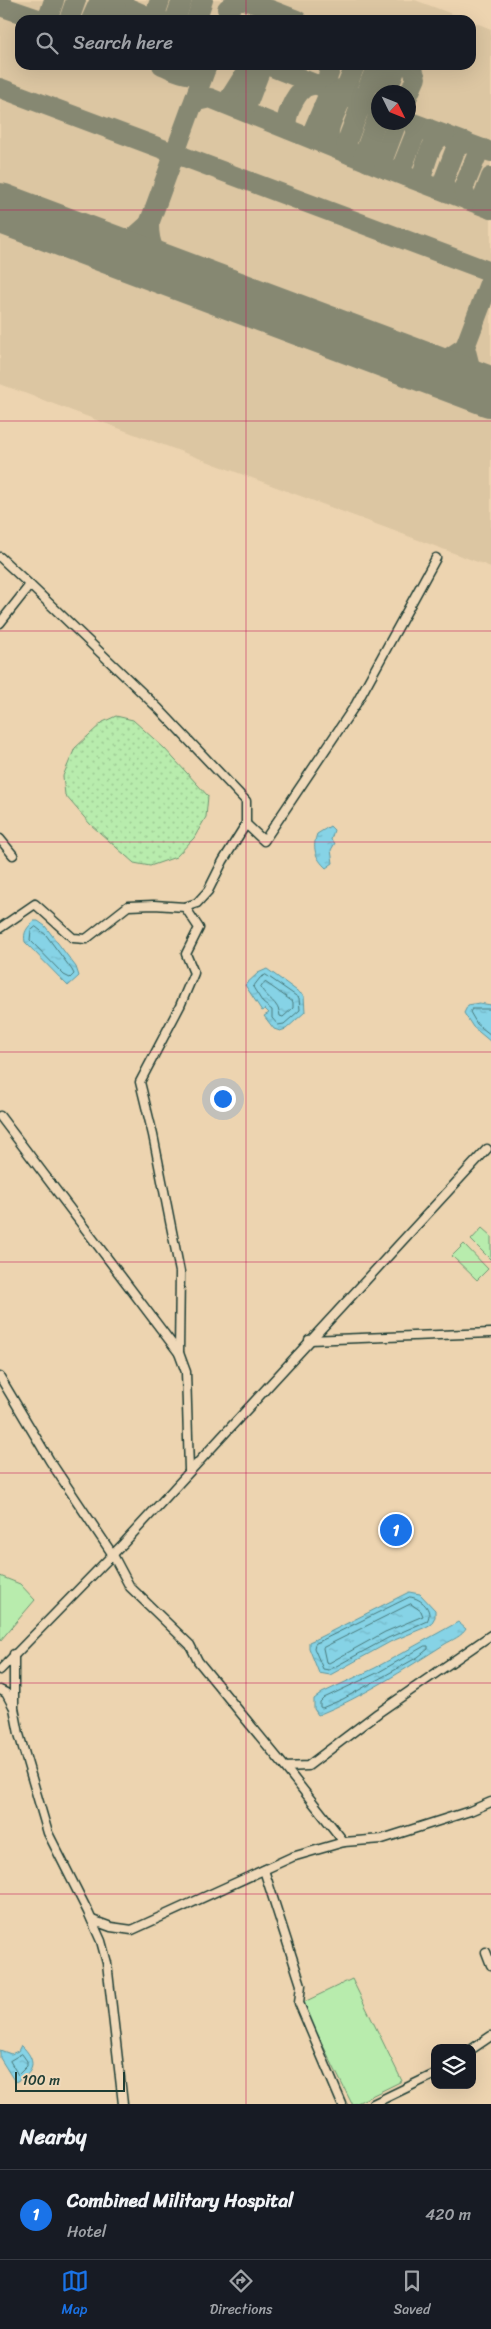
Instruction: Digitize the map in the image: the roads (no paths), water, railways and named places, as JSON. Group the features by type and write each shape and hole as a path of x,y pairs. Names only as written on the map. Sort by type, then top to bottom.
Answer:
{"street":[{"path":"0,557 159,709 246,801 246,824 223,861 208,891 197,903 185,907 128,906 86,939 72,938 35,904 0,928"},
{"path":"246,824 264,841 275,828 320,756 356,704 436,558"},
{"path":"0,624 30,585"},
{"path":"0,839 13,855"},
{"path":"179,1353 180,1272 153,1135 140,1082 180,1006 194,973 186,954 199,928 185,907"},
{"path":"0,1116 179,1353 186,1372 189,1470"},
{"path":"0,1670 113,1555 189,1470 487,1149"},
{"path":"309,1340 491,1333"},
{"path":"0,1377 50,1461 113,1555 130,1587 190,1645 198,1661 344,1842"},
{"path":"285,1767 308,1766 378,1713 491,1635"},
{"path":"14,1654 14,1708 19,1734 48,1833 92,1920 107,1963 123,2104"},
{"path":"0,1690 6,1693 14,1708"},
{"path":"92,1920 111,1927 132,1930 292,1857 344,1842 382,1839 470,1811 491,1802"},
{"path":"264,1870 300,1985 299,2003 342,2104"},
{"path":"486,1952 491,1965"},
{"path":"476,2045 491,2036"},
{"path":"373,2104 431,2076"}],"water":[{"path":"330,826 334,830 331,840 335,843 331,850 333,863 326,868 317,856 315,843 317,834"},
{"path":"34,921 38,921 45,926 76,967 79,976 68,986 25,942 26,930"},
{"path":"267,969 304,996 305,1012 286,1029 280,1031 274,1029 264,1016 269,1013 265,1009 262,1011 245,985 258,973"},
{"path":"479,1003 491,1005 491,1042 473,1027 464,1013 468,1005"},
{"path":"409,1592 420,1594 435,1610 435,1617 431,1624 390,1642 330,1675 319,1673 309,1648 309,1642"},
{"path":"458,1622 466,1629 457,1638 351,1700 318,1715 314,1709 314,1699 322,1693 375,1668"},
{"path":"21,2045 30,2056 32,2066 27,2075 15,2082 0,2058 0,2050 11,2054 18,2051"}],"place":[{"name":"Combined Military Hospital","path":"396,1530"}]}
